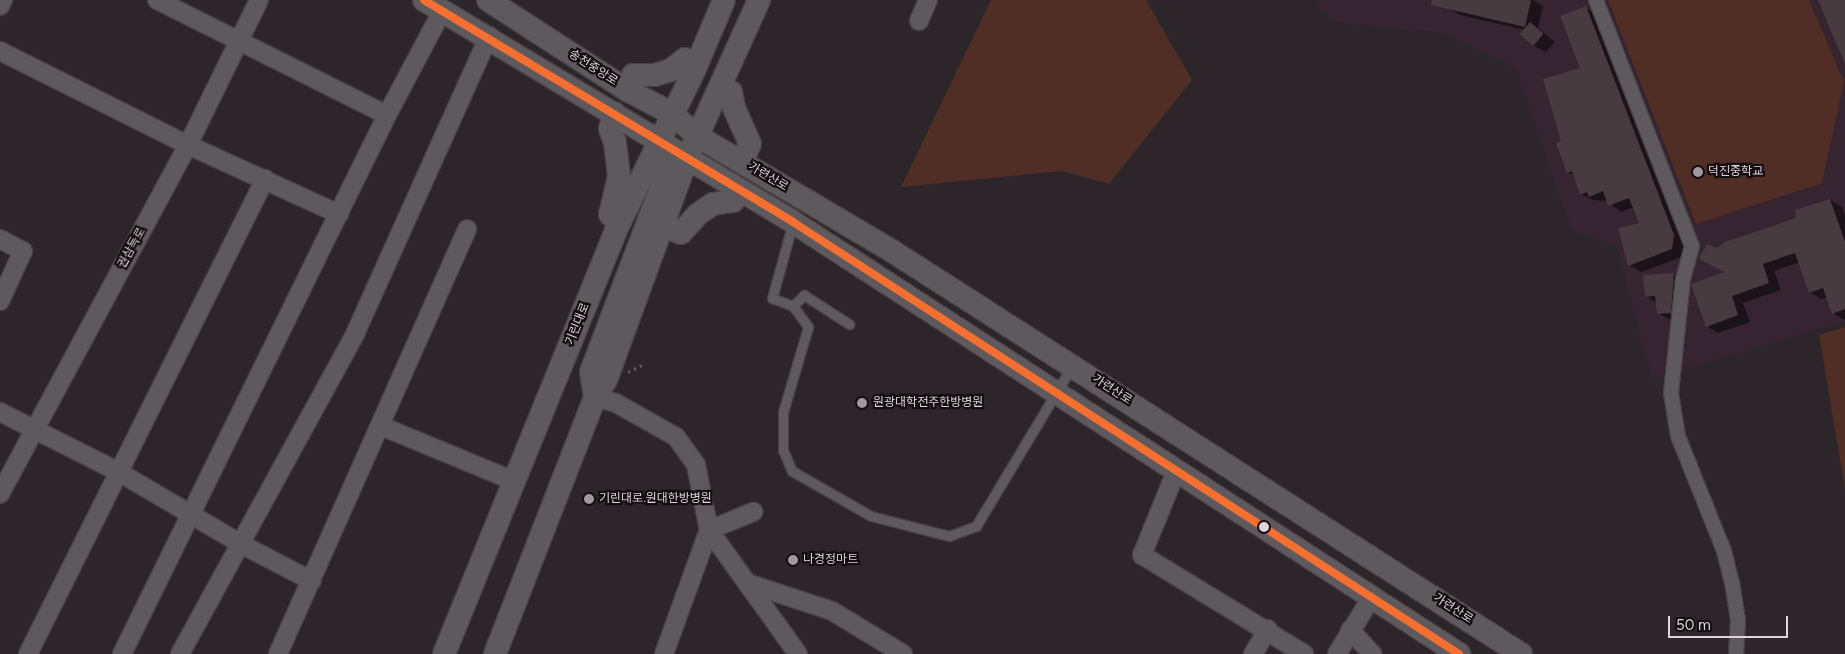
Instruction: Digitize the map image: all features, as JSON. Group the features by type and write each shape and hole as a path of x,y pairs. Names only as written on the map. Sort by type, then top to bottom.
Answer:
{"street":[{"path":"0,6 3,0"},
{"path":"157,0 238,43 386,116"},
{"name":"권삼득로","path":"0,494 34,427 188,145 259,0"},
{"name":"송천중앙로","path":"488,0 627,90 676,138"},
{"name":"기린대로","path":"495,654 595,397 606,380 665,226 676,138 697,64 724,0"},
{"name":"기린대로","path":"444,654 619,224 676,138 721,87 759,0"},
{"path":"919,21 928,0"},
{"path":"1596,0 1692,246 1683,279 1671,393 1678,436 1724,551 1732,582 1738,619 1736,654"},
{"path":"122,654 192,516 386,116 433,5 489,36 614,113 676,138"},
{"path":"180,654 355,334 489,36"},
{"path":"511,50 525,48 676,138"},
{"path":"0,51 188,145 339,214"},
{"path":"627,90 633,75 655,75 671,70 685,59 697,64"},
{"path":"721,87 731,92 734,108 750,144 742,162"},
{"path":"614,113 610,129 615,143 619,176 610,214 619,224"},
{"path":"676,138 591,372 595,397 616,403 676,437 696,465 709,530 798,654"},
{"name":"가련산로","path":"676,138 742,162 892,250 1521,654"},
{"name":"가련산로","path":"676,138 741,191 793,222 1058,392 1459,654"},
{"path":"28,654 117,471 265,180"},
{"path":"665,226 681,233 703,210 713,204 733,202 741,191"},
{"path":"278,654 467,229"},
{"path":"0,239 23,250 0,301"},
{"path":"0,412 34,427 117,471 239,543 312,581"},
{"path":"380,426 514,481"},
{"path":"1177,469 1142,555 1268,629 1304,654"},
{"path":"664,654 709,530 753,512"},
{"path":"747,583 832,611 902,654"},
{"path":"1337,654 1350,630 1372,598"},
{"path":"1253,654 1268,629"},
{"path":"1350,630 1372,654"}],"lane":[{"path":"793,222 772,298 793,306 808,327 783,412 783,450 792,471 871,516 949,536 976,526 1073,365"},
{"path":"793,306 804,295 849,324"}],"shaded area":[{"path":"991,0 1146,0 1192,80 1109,184 1062,171 901,187"},
{"name":"덕진중학교","path":"1319,0 1845,0 1845,321 1652,378 1616,244 1572,231 1515,67 1445,33 1336,23 1318,7"},
{"path":"1608,0 1809,0 1844,82 1822,183 1696,224"},
{"path":"1845,327 1845,489 1819,335"}],"building":[{"path":"1432,0 1531,0 1525,27 1431,5"},
{"path":"1818,0 1845,0 1845,64"},
{"path":"1586,6 1674,235 1672,249 1628,266 1618,228 1639,223 1629,198 1608,206 1603,191 1589,197 1587,192 1580,195 1572,171 1567,173 1556,143 1561,141 1543,79 1580,68 1560,16"},
{"path":"1530,22 1544,34 1533,46 1520,34"},
{"path":"1830,199 1845,242 1845,309 1832,314 1823,288 1809,293 1795,253 1763,264 1769,283 1732,296 1738,315 1706,327 1691,284 1724,272 1699,259 1707,244 1717,248 1725,242 1796,218 1795,210"},
{"path":"1674,273 1671,313 1657,314 1655,296 1645,297 1643,275"}],"transit line":[{"path":"424,0 793,222 1459,654"}],"place":[{"name":"덕진중학교","path":"1698,172"},
{"name":"원광대학전주한방병원","path":"862,403"},
{"name":"기린대로.원대한방병원","path":"589,499"},
{"name":"나경정마트","path":"793,560"}]}
